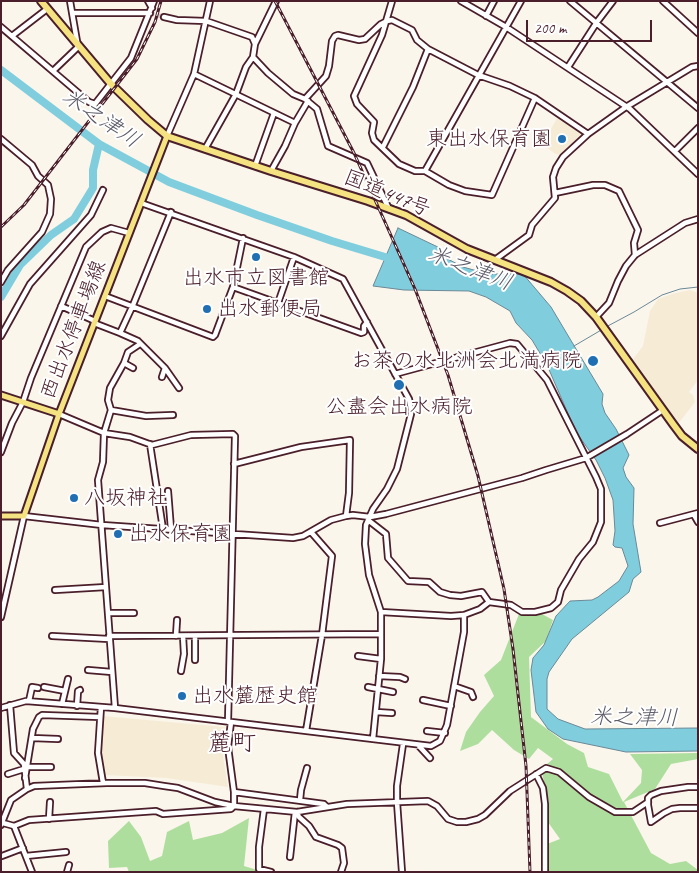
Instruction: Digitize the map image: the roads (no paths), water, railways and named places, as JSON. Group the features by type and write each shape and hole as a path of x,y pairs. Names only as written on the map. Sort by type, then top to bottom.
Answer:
{"highway":[{"name":"国道447号","path":"41,1 111,84 166,138 324,186 389,208 406,215 467,249 551,282 567,291 581,301 596,317 682,436 698,449"}],"main road":[{"name":"西出水停車場線","path":"24,516 59,414 166,138"},
{"path":"1,395 59,414"},
{"path":"1,516 24,516"}],"street":[{"path":"53,71 78,47 70,1"},
{"path":"148,1 151,10"},
{"path":"1,27 92,104 95,104 131,58 154,1"},
{"path":"166,138 194,74 210,1"},
{"path":"205,149 236,94 276,1"},
{"path":"392,1 382,35 354,96 357,104 374,122 372,133 374,140 399,164 415,171 425,171 449,185 465,191 492,195 535,98"},
{"path":"486,16 494,1"},
{"path":"425,171 521,1"},
{"path":"570,1 698,108"},
{"path":"568,67 613,1"},
{"path":"663,1 698,33"},
{"path":"462,2 506,27 638,115 698,174"},
{"path":"12,36 47,9"},
{"path":"72,13 151,10"},
{"path":"164,17 206,22 252,37 256,44"},
{"path":"271,171 285,146 306,100 326,76 332,41 335,36 359,40 365,39 387,21 392,20 412,30 417,40 428,49 478,75 510,86 535,98 588,134"},
{"path":"382,147 413,86 428,49"},
{"path":"253,57 268,73 293,94 306,100 317,110 328,146 367,163 389,208"},
{"path":"496,259 529,235 532,225 555,198 553,177 563,157 588,134 626,107 692,67 698,66"},
{"path":"194,74 295,123"},
{"path":"255,166 274,113"},
{"path":"675,150 698,128"},
{"path":"1,139 32,165 38,176 48,185 51,199 50,214 42,232 8,270 1,282"},
{"path":"555,193 592,185 606,185 619,191 638,230 634,243 635,255"},
{"path":"1,336 30,284 91,215 104,190"},
{"path":"142,201 294,257 343,278 409,399 411,409 397,469 387,489 373,509 366,525 365,544 369,575 381,612 381,659 373,739"},
{"path":"120,333 170,212"},
{"path":"596,317 609,303 626,266 635,255 677,228 698,219"},
{"path":"1,452 86,246 102,232 111,228 129,233"},
{"path":"105,296 133,305 213,337 232,287 243,238"},
{"path":"278,303 294,257"},
{"path":"232,287 361,333 364,332 364,326 367,322"},
{"path":"62,306 138,341 165,368 179,388"},
{"path":"381,612 464,615 489,602 511,605 522,612 551,608 558,602 561,590 579,559 592,542 602,522 601,489 547,380 517,344 510,343 395,374"},
{"path":"115,708 98,480 103,462 104,433 111,410 108,400 110,388 128,352 140,344"},
{"path":"124,363 133,368"},
{"path":"162,377 165,368"},
{"path":"111,410 146,416 173,415"},
{"path":"1,617 24,516 102,525 293,538 312,532 331,520 353,515 369,518 386,514 522,478 586,458 628,434 663,410"},
{"path":"59,414 104,433 130,437 150,444 191,435 233,434 235,436 228,747 234,806 231,810 163,814 156,811 29,820 14,826 2,824 11,800 27,788 34,786 103,783 145,783 178,788 215,802 234,806 296,812 347,804 428,801 437,806 448,819 466,822 478,820 510,792 546,768 559,772 589,797 615,812 633,812 648,802"},
{"path":"234,464 301,447 350,440 349,493 346,516"},
{"path":"150,444 163,529"},
{"path":"168,491 171,529"},
{"path":"660,523 696,514 698,522"},
{"path":"369,518 386,534 388,558 408,581 428,582 440,592 450,595 461,596 482,592 489,602"},
{"path":"306,731 322,635 332,556 312,532"},
{"path":"55,590 106,587"},
{"path":"108,613 134,613"},
{"path":"1,708 20,702 29,702 115,708 403,744 435,745 445,733 464,632 464,615"},
{"path":"176,620 176,636"},
{"path":"52,636 109,638 381,634"},
{"path":"181,671 184,654 183,636"},
{"path":"195,636 195,660"},
{"path":"358,656 381,659"},
{"path":"88,670 112,672"},
{"path":"379,676 400,676 405,679"},
{"path":"63,704 68,679"},
{"path":"454,686 471,692 473,697"},
{"path":"44,687 65,692"},
{"path":"368,687 393,692"},
{"path":"29,702 32,688 38,688"},
{"path":"77,706 78,691 80,690"},
{"path":"423,700 451,706"},
{"path":"10,705 14,753 26,768"},
{"path":"101,707 98,753 103,783"},
{"path":"376,712 392,713"},
{"path":"27,788 26,768 33,729 39,717 42,715 100,717"},
{"path":"427,731 445,733"},
{"path":"32,738 58,739"},
{"path":"402,872 397,786 403,744"},
{"path":"418,745 430,758"},
{"path":"8,774 26,768 51,767"},
{"path":"300,800 307,768"},
{"path":"536,774 543,788 545,804 545,872"},
{"path":"698,788 688,787 660,790 651,795 648,802 651,822 672,810 698,808"},
{"path":"234,792 300,800 324,804 327,807"},
{"path":"49,819 50,802"},
{"path":"264,809 259,847 259,870 272,872"},
{"path":"290,857 296,812"},
{"path":"296,812 316,837 342,848 344,855 341,872"},
{"path":"14,826 32,872"},
{"path":"2,856 23,848"},
{"path":"26,856 66,852"},
{"path":"67,872 69,865"}],"water":[{"path":"398,228 442,249 444,257 463,267 488,274 523,274 551,307 603,394 602,404 605,413 616,429 629,455 623,468 626,477 634,488 633,524 641,572 633,579 629,592 572,639 549,672 547,679 547,709 558,719 585,729 698,728 698,751 626,752 563,739 548,729 536,712 531,670 533,658 544,645 556,616 570,601 592,600 598,597 619,581 628,566 622,548 613,545 615,531 613,500 596,460 576,432 547,365 532,340 516,323 510,311 486,297 469,291 404,290 373,286"}],"waterway":[{"name":"米之津川","path":"1,70 99,144 169,182 332,241 395,260"},
{"path":"1,297 20,265 51,235 74,219 93,188 93,170 99,144"},
{"path":"606,327 662,295 680,289 698,287"},
{"path":"574,346 603,329"}],"tunnel":[{"path":"150,13 164,17"}],"railway":[{"path":"1,227 24,205 137,59 155,22 161,1"},
{"path":"275,1 354,153 415,289 448,375 478,476 504,589 513,649 526,766 530,872"}],"place":[{"name":"東出水保育園","path":"562,139"},
{"name":"出水市立図書館","path":"256,257"},
{"name":"出水郵便局","path":"207,309"},
{"name":"お茶の水北洲会北満病院","path":"593,361"},
{"name":"公盡会出水病院","path":"399,385"},
{"name":"八坂神社","path":"74,498"},
{"name":"出水保育園","path":"118,534"},
{"name":"出水麓歴史館","path":"182,696"}],"district":[{"name":"麓町","path":"232,744"}]}
